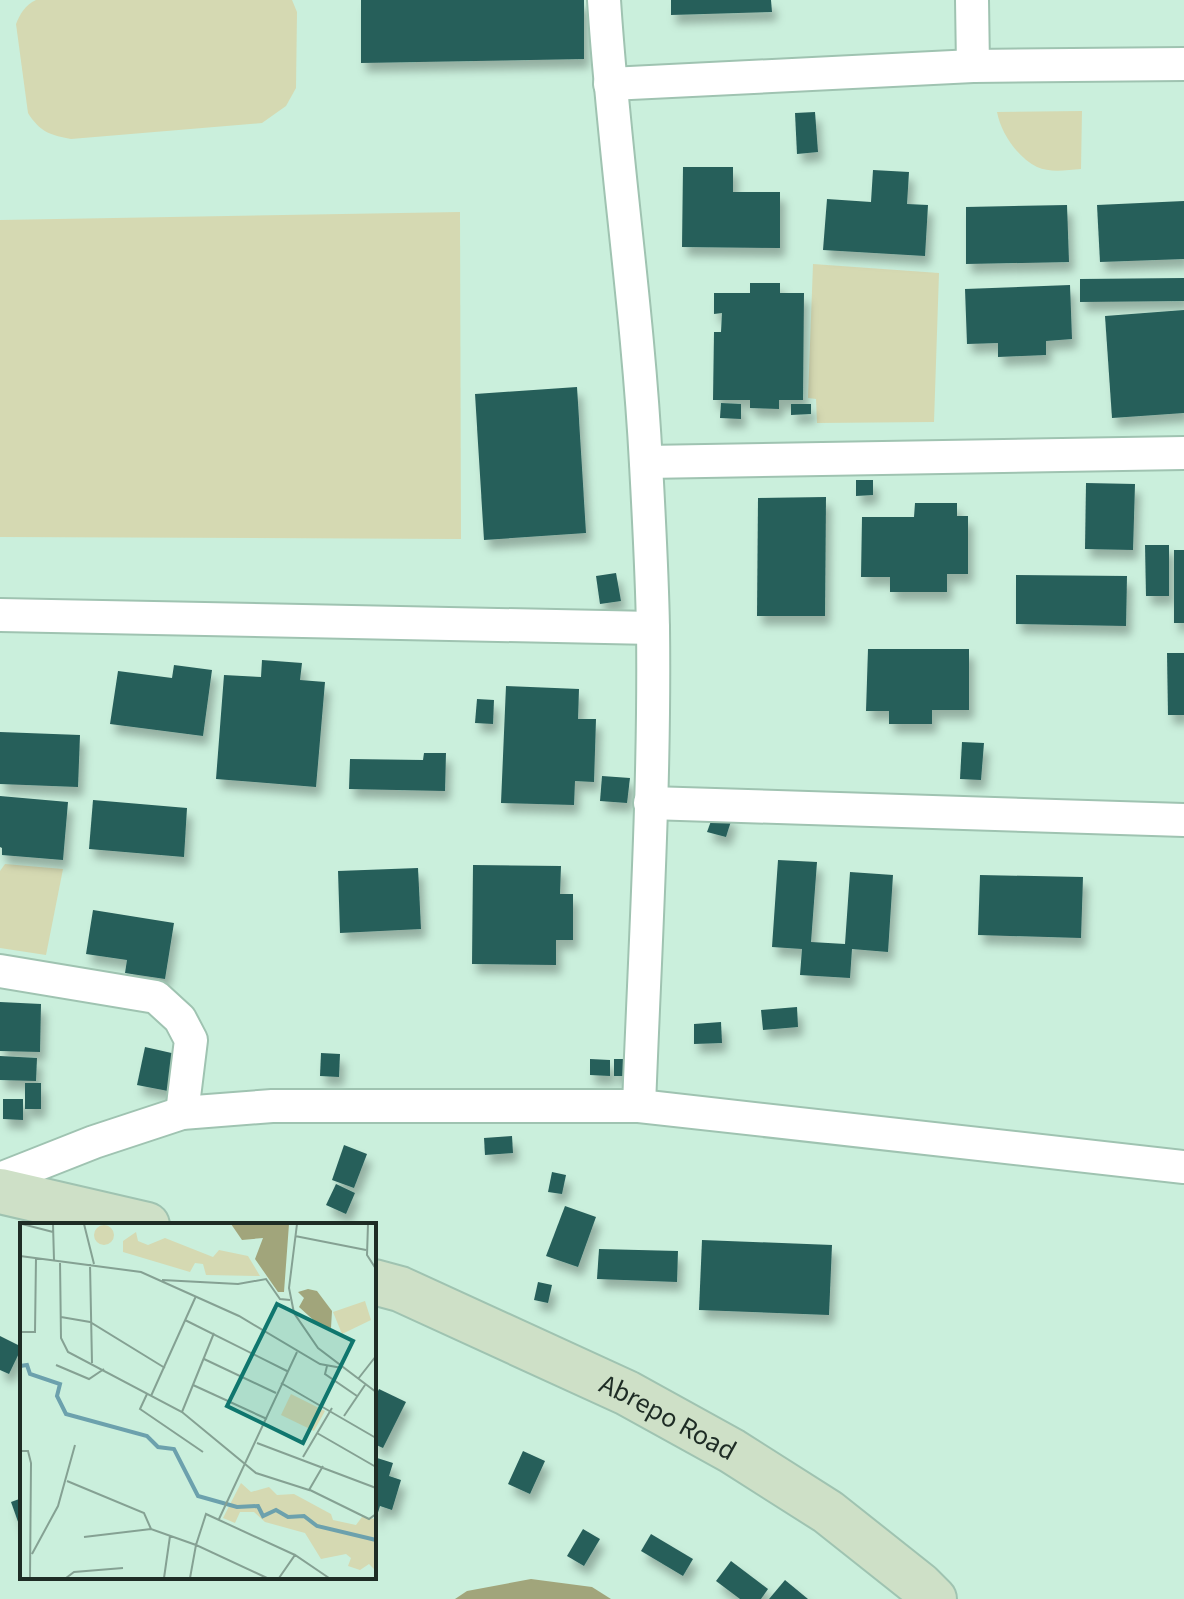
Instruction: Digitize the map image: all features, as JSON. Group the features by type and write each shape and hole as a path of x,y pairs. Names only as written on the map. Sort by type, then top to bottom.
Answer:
{"main road":[{"path":"0,1191 138,1223"},
{"name":"Abrepo Road","path":"376,1283 400,1289 627,1393 732,1451 828,1512 934,1599"}],"street":[{"path":"604,0 646,462 653,628 639,1106"},
{"path":"972,0 973,66"},
{"path":"610,84 973,66 1184,64"},
{"path":"646,462 1184,453"},
{"path":"0,615 653,628"},
{"path":"650,803 1184,820"},
{"path":"0,971 156,997 180,1019 191,1040 182,1113"},
{"path":"0,1179 94,1142 182,1113 272,1106 639,1106 1184,1167"}],"green space":[{"path":"36,0 292,0 297,12 296,88 286,106 262,123 71,139 51,134 41,129 28,113 16,24 23,10"},
{"path":"1082,111 1081,169 1059,171 1037,167 1023,157 1006,136 997,112"},
{"path":"460,212 461,539 0,537 0,220"},
{"path":"813,264 939,273 934,422 817,423 816,399 808,398"},
{"path":"5,864 63,869 46,955 0,948 0,871"},
{"path":"531,1579 592,1587 611,1599 455,1599 467,1591"}],"building":[{"path":"361,0 584,0 584,59 361,63"},
{"path":"671,0 771,0 772,12 671,15"},
{"path":"815,112 818,152 797,154 795,113"},
{"path":"683,167 733,167 733,192 780,192 780,248 682,247"},
{"path":"873,170 909,172 907,204 928,205 925,256 823,250 827,199 871,202"},
{"path":"1184,201 1184,259 1100,262 1097,205"},
{"path":"1067,205 1069,262 966,264 966,207"},
{"path":"1184,278 1184,301 1080,302 1080,279"},
{"path":"750,283 780,283 780,293 804,293 803,400 779,400 779,409 750,408 750,400 713,400 714,332 721,332 722,313 714,314 714,293 750,293"},
{"path":"1070,285 1072,339 1046,341 1046,355 998,357 998,343 967,344 965,289"},
{"path":"1184,310 1184,413 1112,418 1105,316"},
{"path":"577,387 586,533 484,540 475,394"},
{"path":"721,403 741,404 741,419 720,418"},
{"path":"791,404 811,404 811,414 791,415"},
{"path":"856,480 873,480 873,495 856,496"},
{"path":"1086,483 1135,484 1133,550 1085,549"},
{"path":"826,497 825,616 757,616 758,498"},
{"path":"915,503 957,503 957,516 968,516 968,574 947,574 947,592 890,592 890,577 861,577 862,517 914,517"},
{"path":"1145,545 1169,545 1169,596 1146,596"},
{"path":"1174,550 1184,550 1184,623 1174,623"},
{"path":"616,573 621,601 600,604 596,576"},
{"path":"1016,575 1127,576 1126,626 1016,624"},
{"path":"868,649 969,649 969,710 932,710 932,724 889,724 889,711 866,711"},
{"path":"1167,653 1184,653 1184,715 1168,715"},
{"path":"262,660 302,663 300,680 325,682 316,787 216,779 224,675 261,677"},
{"path":"174,665 212,670 203,736 110,724 118,671 172,678"},
{"path":"506,686 579,689 578,719 596,719 594,782 575,781 574,805 501,803"},
{"path":"477,699 494,700 493,724 475,723"},
{"path":"0,732 80,735 78,787 0,784"},
{"path":"962,742 984,743 981,780 960,779"},
{"path":"424,753 446,753 445,791 349,789 350,759 423,760"},
{"path":"602,776 630,778 627,803 600,801"},
{"path":"0,796 68,802 63,860 2,855"},
{"path":"93,800 187,808 184,857 89,849"},
{"path":"714,813 732,818 726,837 707,832"},
{"path":"778,860 817,862 811,942 845,944 850,872 893,875 888,952 852,949 850,978 800,975 802,949 772,947"},
{"path":"473,865 561,866 560,894 573,894 573,940 556,940 556,965 472,964"},
{"path":"418,868 421,929 340,933 338,871"},
{"path":"980,875 1083,877 1081,938 978,935"},
{"path":"93,910 174,923 165,979 125,973 127,960 86,954"},
{"path":"0,1002 41,1004 40,1052 0,1051"},
{"path":"797,1007 798,1027 763,1030 761,1010"},
{"path":"721,1022 722,1043 694,1044 694,1024"},
{"path":"145,1047 176,1054 168,1091 137,1085"},
{"path":"321,1053 340,1054 339,1077 320,1076"},
{"path":"0,1056 37,1058 36,1081 0,1080"},
{"path":"590,1059 610,1060 610,1076 590,1075"},
{"path":"614,1059 627,1059 627,1076 614,1076"},
{"path":"25,1083 41,1083 41,1109 25,1109"},
{"path":"3,1099 23,1099 23,1120 3,1119"},
{"path":"512,1136 513,1153 485,1155 484,1138"},
{"path":"344,1145 367,1154 354,1188 332,1180"},
{"path":"552,1172 566,1175 562,1194 548,1192"},
{"path":"336,1184 355,1193 346,1214 326,1205"},
{"path":"565,1206 596,1217 578,1267 546,1256"},
{"path":"702,1240 832,1245 829,1315 699,1310"},
{"path":"599,1249 678,1251 677,1282 597,1279"},
{"path":"538,1282 552,1285 548,1303 534,1300"},
{"path":"0,1336 20,1346 20,1351 9,1374 0,1370"},
{"path":"379,1389 406,1402 383,1448 376,1445 376,1395"},
{"path":"523,1451 545,1461 530,1494 508,1484"},
{"path":"376,1458 393,1463 389,1476 401,1480 392,1510 380,1506 376,1519"},
{"path":"20,1499 20,1527 11,1502"},
{"path":"583,1529 600,1539 584,1566 567,1556"},
{"path":"651,1534 693,1559 683,1576 641,1551"},
{"path":"731,1561 768,1589 761,1599 740,1599 716,1581"},
{"path":"785,1580 808,1599 769,1599"}]}
